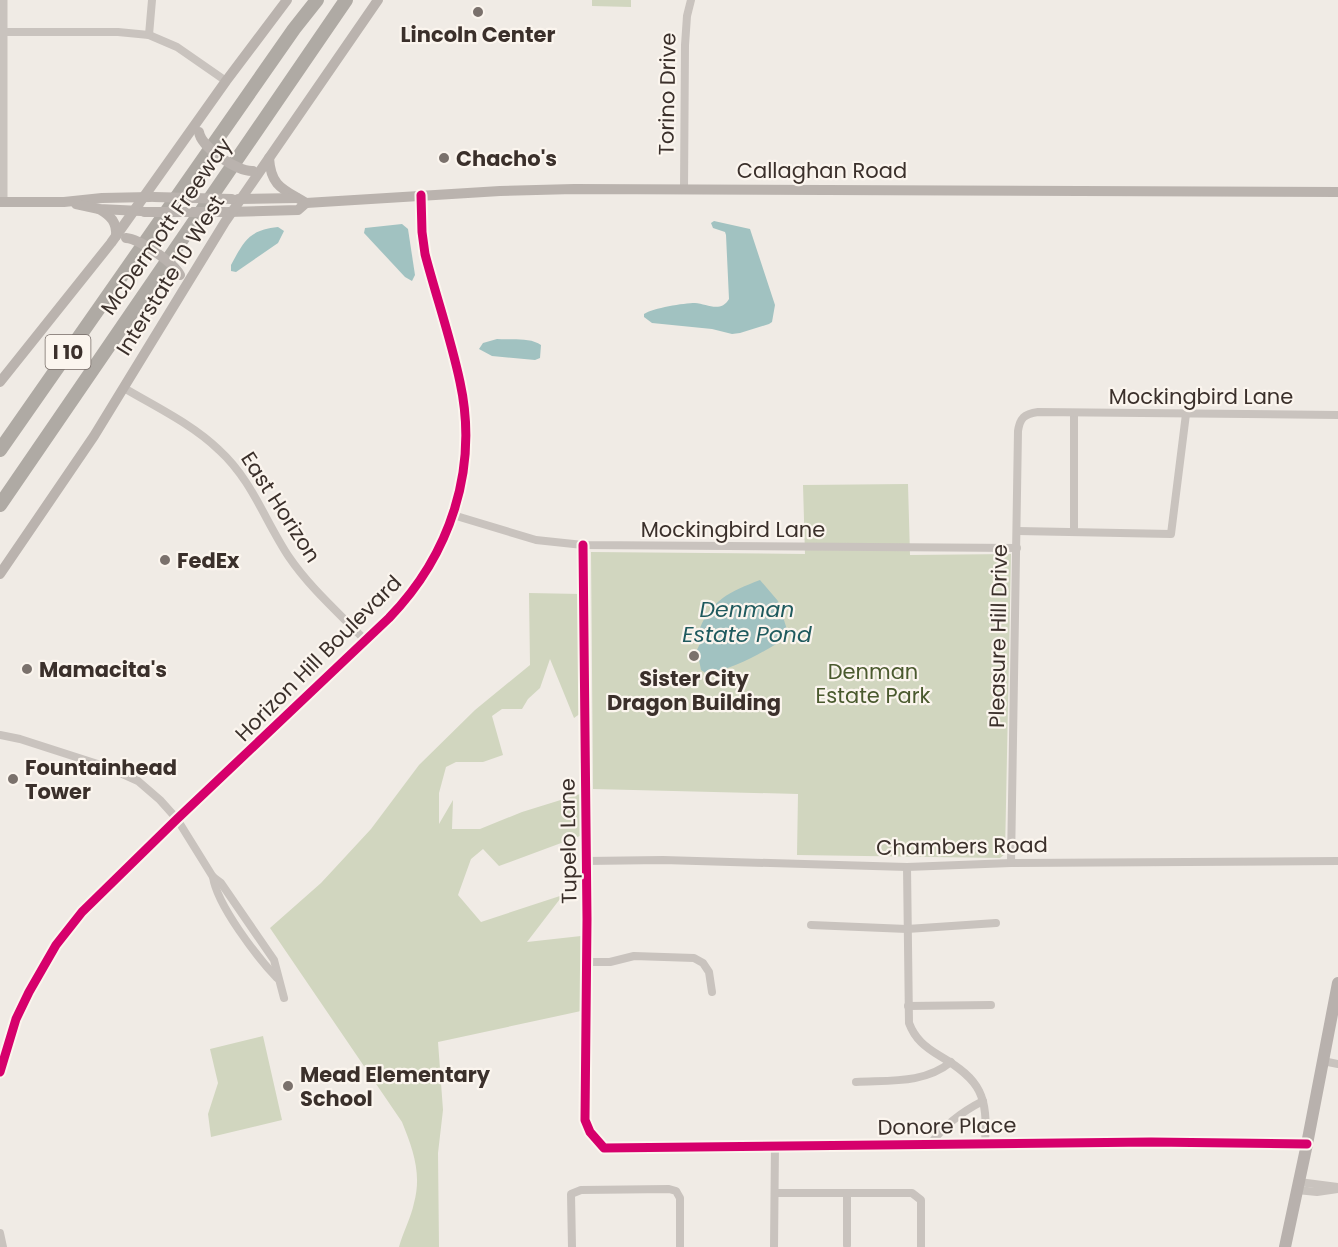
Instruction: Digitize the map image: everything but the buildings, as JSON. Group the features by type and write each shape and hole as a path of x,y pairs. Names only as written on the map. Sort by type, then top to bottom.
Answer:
{"highway":[{"path":"294,29 307,0"},
{"name":"McDermott Freeway","path":"0,450 294,29 317,0"},
{"name":"McDermott Freeway","path":"0,506 346,0"},
{"path":"337,15 354,0"}],"main road":[{"path":"0,382 140,211 226,81 287,0"},
{"name":"Interstate 10 West","path":"0,574 94,436 237,199 267,162 378,0"},
{"path":"200,119 200,137 209,148 239,169 252,171 267,162 279,188 302,200"},
{"name":"Callaghan Road","path":"2,202 64,202 149,197 302,200 574,189 1338,192"},
{"name":"Callaghan Road","path":"64,202 99,209 229,212 298,210 302,200"},
{"path":"99,209 113,219 118,239"},
{"path":"118,239 137,241 176,268 180,275 182,291"},
{"path":"1285,1247 1338,983"}],"street":[{"path":"2,202 3,0"},
{"path":"149,35 152,0"},
{"name":"Torino Drive","path":"684,189 685,45 687,16 691,0"},
{"path":"3,32 118,32 149,35 177,46 226,81"},
{"name":"Horizon Hill Boulevard","path":"0,1072 19,1012 38,974 56,945 88,905 389,618 415,589 439,548 453,515 465,463 465,411 456,368 425,254 420,211 421,195"},
{"name":"East Horizon","path":"124,388 197,432 235,466 255,494 290,559 306,579 366,641"},
{"name":"Mockingbird Lane","path":"1028,414 1038,412 1338,415"},
{"path":"1074,413 1074,531"},
{"name":"Pleasure Hill Drive","path":"1011,863 1018,431 1022,418 1028,414"},
{"path":"1018,531 1171,534 1186,414"},
{"name":"Mockingbird Lane","path":"453,515 536,540 583,545 1017,548"},
{"name":"Tupelo Lane","path":"583,545 586,861 585,1120 592,1135"},
{"path":"0,735 107,767 138,781 160,800 177,819 213,877 221,883 274,960 284,998"},
{"name":"Chambers Road","path":"586,861 663,860 907,867 1011,863 1338,861"},
{"path":"907,867 909,1023 914,1036 928,1049 961,1068 974,1082 986,1114 985,1143"},
{"path":"213,877 214,888 235,923 279,980"},
{"path":"811,925 907,929 996,923"},
{"path":"251,946 260,940"},
{"path":"586,962 610,962 634,956 694,958 703,963 709,972 712,992"},
{"path":"908,1006 992,1005"},
{"path":"1323,1061 1338,1064"},
{"path":"856,1082 923,1078 941,1070 951,1062"},
{"path":"928,1146 942,1129 962,1112 983,1101"},
{"name":"Donore Place","path":"592,1135 606,1149 776,1145 928,1146 985,1143 1307,1144"},
{"path":"774,1247 776,1145"},
{"path":"1298,1186 1338,1188"},
{"path":"572,1247 572,1194 581,1190 669,1189 676,1191 680,1198 680,1247"},
{"path":"775,1193 907,1193 916,1195 921,1200 921,1247"},
{"path":"847,1193 847,1245"},
{"path":"0,1233 3,1247"}],"green space":[{"path":"592,0 631,0 631,7 592,6"},
{"name":"Denman Estate Park","path":"908,484 910,555 1011,554 1005,854 1000,858 797,855 798,794 593,789 591,552 805,554 803,485"},
{"path":"529,593 581,594 581,713 574,718 550,659 540,688 528,699 522,709 502,709 492,716 503,755 483,762 456,762 446,767 439,793 439,824 453,800 452,829 480,829 522,812 580,794 580,836 499,866 483,849 471,859 458,895 481,922 563,895 527,942 581,936 581,1011 438,1042 443,1110 438,1153 439,1247 399,1247 413,1209 417,1182 413,1152 402,1122 270,928 321,883 371,829 419,765 475,710 530,665"},
{"path":"263,1036 282,1120 211,1137 208,1114 218,1083 210,1049"}],"water":[{"path":"714,221 750,229 775,305 772,322 732,334 712,329 652,323 644,317 644,314 661,308 690,303 718,307 729,299 726,235 725,232 713,228 711,223"},
{"path":"402,224 408,229 415,275 412,281 405,277 364,233 365,228"},
{"path":"278,227 284,231 278,243 236,272 231,271 231,265 248,238 260,231"},
{"path":"497,339 537,342 541,345 540,358 535,360 492,356 479,349 483,343"},
{"name":"Denman Estate Pond","path":"760,580 778,601 789,636 750,659 707,674 701,670 697,650 702,639 698,634 702,623 714,605 730,593"}],"cycle path":[{"path":"0,1072 16,1019 29,992 56,945 82,912 389,618 428,567 443,539 462,478 466,447 465,415 460,382 425,254 421,195"},
{"path":"583,545 587,919 585,1120 590,1132 604,1148 1151,1142 1307,1144"}],"place":[{"name":"Lincoln Center","path":"478,12"},
{"name":"Chacho's","path":"444,158"},
{"name":"FedEx","path":"165,560"},
{"name":"Sister City Dragon Building","path":"694,656"},
{"name":"Mamacita's","path":"27,669"},
{"name":"Fountainhead Tower","path":"13,779"},
{"name":"Mead Elementary School","path":"288,1086"}]}
